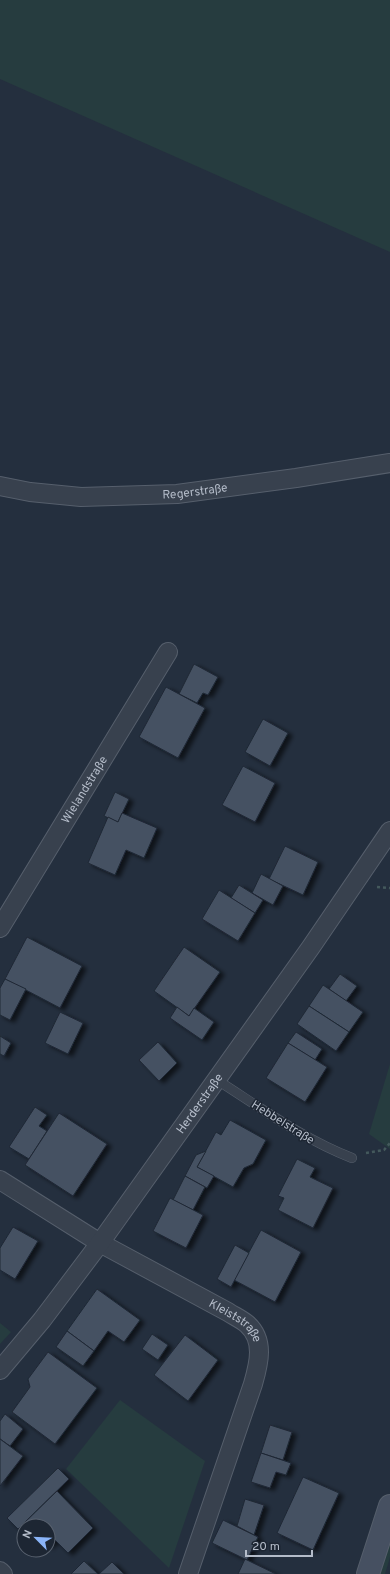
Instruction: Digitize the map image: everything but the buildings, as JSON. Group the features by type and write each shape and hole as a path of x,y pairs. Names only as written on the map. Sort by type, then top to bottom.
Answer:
{"main road":[{"path":"368,1574 390,1506"}],"street":[{"name":"Regerstraße","path":"0,486 30,492 81,497 177,494 390,463"},
{"name":"Wielandstraße","path":"0,928 168,652"},
{"name":"Herderstraße","path":"0,1370 42,1320 100,1243 311,947 390,831"},
{"name":"Kleiststraße","path":"0,1180 100,1243 228,1312 246,1324 253,1331 258,1341 260,1353 253,1384 188,1574"},
{"path":"0,1571 3,1574"}],"lane":[{"name":"Hebbelstraße","path":"217,1080 307,1138 324,1147 352,1158"}],"path":[{"path":"352,1158 369,1152 384,1150 390,1143"}],"green space":[{"path":"0,0 390,0 390,252 0,79"},
{"path":"390,1064 390,1149 369,1134"},
{"path":"0,1323 11,1332 0,1344"},
{"path":"120,1400 205,1461 169,1568 66,1469"},
{"path":"390,1535 390,1557 385,1574 377,1574"}]}
